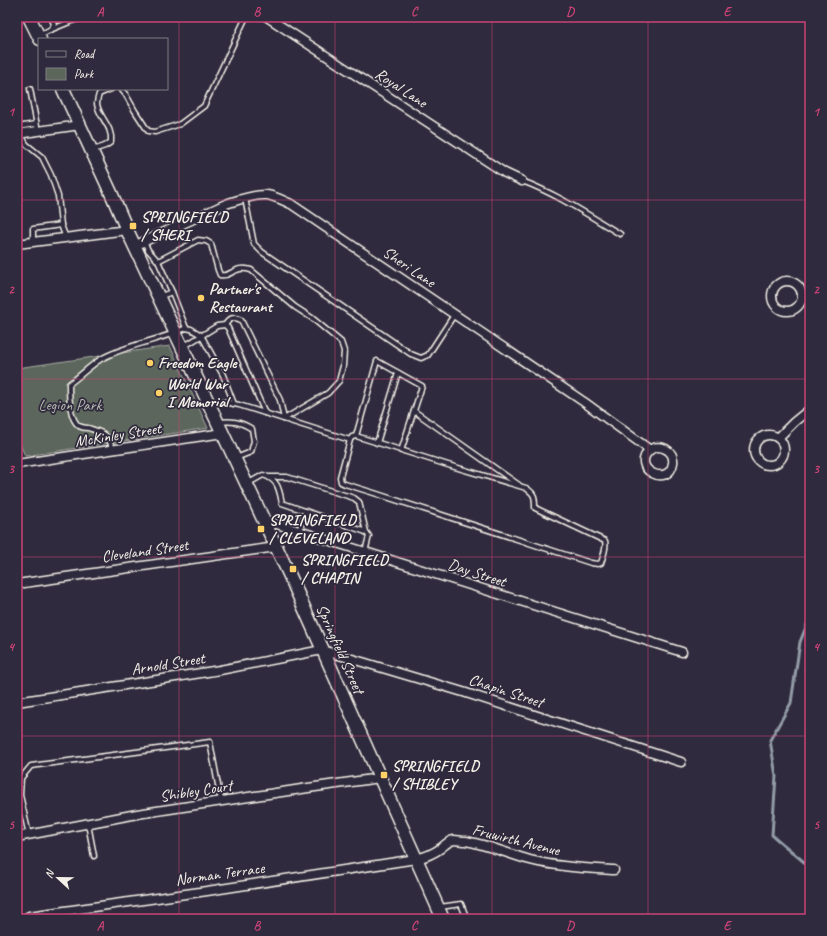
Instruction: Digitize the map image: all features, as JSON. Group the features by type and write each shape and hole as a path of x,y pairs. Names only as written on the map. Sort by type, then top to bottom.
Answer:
{"main road":[{"path":"30,17 39,37"},
{"name":"Springfield Street","path":"63,90 127,230 139,244 158,297 181,330 183,348 264,520 443,919"}],"street":[{"name":"Royal Lane","path":"267,17 505,173 522,181"},
{"path":"18,132 37,127 80,125"},
{"name":"Sheri Lane","path":"139,244 226,204 245,198 267,195 291,204 584,402 650,450"},
{"path":"17,244 127,230"},
{"path":"778,438 810,409"},
{"name":"McKinley Street","path":"17,464 113,449 220,428"},
{"name":"Day Street","path":"264,520 682,652"},
{"name":"Cleveland Street","path":"17,584 276,547"},
{"name":"Arnold Street","path":"17,702 220,670 322,650"},
{"name":"Chapin Street","path":"322,650 463,692 681,762"},
{"name":"Shibley Court","path":"17,837 136,814 380,778"},
{"name":"Fruwirth Avenue","path":"416,859 425,857 440,849 448,842 457,840 482,844 537,862 614,870"},
{"name":"Norman Terrace","path":"29,916 214,890 416,859"}],"lane":[{"path":"50,30 54,24 51,17"},
{"path":"39,37 50,30 82,17"},
{"path":"122,90 148,131 155,132 180,124 204,106 246,17"},
{"path":"30,89 37,127"},
{"path":"92,151 111,142 112,136 108,125 99,110 97,102 99,94 108,90"},
{"path":"18,132 26,144 42,157 51,175 58,196 61,225 66,238"},
{"path":"522,181 559,198 620,234"},
{"path":"245,198 254,244 262,252 411,354 421,358 428,355 454,314"},
{"path":"33,242 33,229 61,225"},
{"path":"158,261 198,240 206,241 211,244 220,275 224,276 231,274 237,270 251,270 295,307 312,318 341,342 344,351 343,366 339,381 328,393 284,419"},
{"path":"139,244 148,250 158,261 172,292 181,330"},
{"path":"158,297 172,292"},
{"path":"183,348 217,326 225,325 229,319 233,317 241,320 280,400 284,419"},
{"path":"225,325 228,328 265,414"},
{"path":"113,449 110,440 103,433 79,426 73,417 68,396 69,384 101,359 126,348 181,330 191,329 201,335 222,375 234,404"},
{"path":"401,451 422,386 377,361 356,436 350,440 340,477 341,482 591,563 600,563 604,554 606,544 605,541 535,508 533,493 414,411"},
{"path":"377,443 398,373"},
{"path":"209,403 225,402 234,404 350,440"},
{"path":"220,428 231,421 245,424 252,429 254,441 251,452 235,458"},
{"path":"356,436 401,451 523,487"},
{"path":"247,484 263,475 270,477 287,477 354,498 359,502 366,532 369,536 365,552"},
{"path":"270,477 278,486 282,503 366,532"},
{"path":"299,532 306,511"},
{"path":"29,835 20,795 21,778 30,766 210,742 221,801"},
{"path":"88,823 94,856"},
{"path":"438,907 461,904 467,919"},
{"path":"17,917 29,916"}],"green space":[{"name":"Legion Park","path":"170,346 208,428 25,456 17,437 17,368"}],"waterway":[{"path":"810,617 800,642 791,703 770,740 776,776 772,835 810,867"}],"place":[{"name":"SPRINGFIELD / SHERI","path":"133,226"},
{"name":"Partner's Restaurant","path":"201,298"},
{"name":"Freedom Eagle","path":"150,363"},
{"name":"World War I Memorial","path":"159,393"},
{"name":"SPRINGFIELD / CLEVELAND","path":"261,529"},
{"name":"SPRINGFIELD / CHAPIN","path":"293,569"},
{"name":"SPRINGFIELD / SHIBLEY","path":"384,775"}]}
